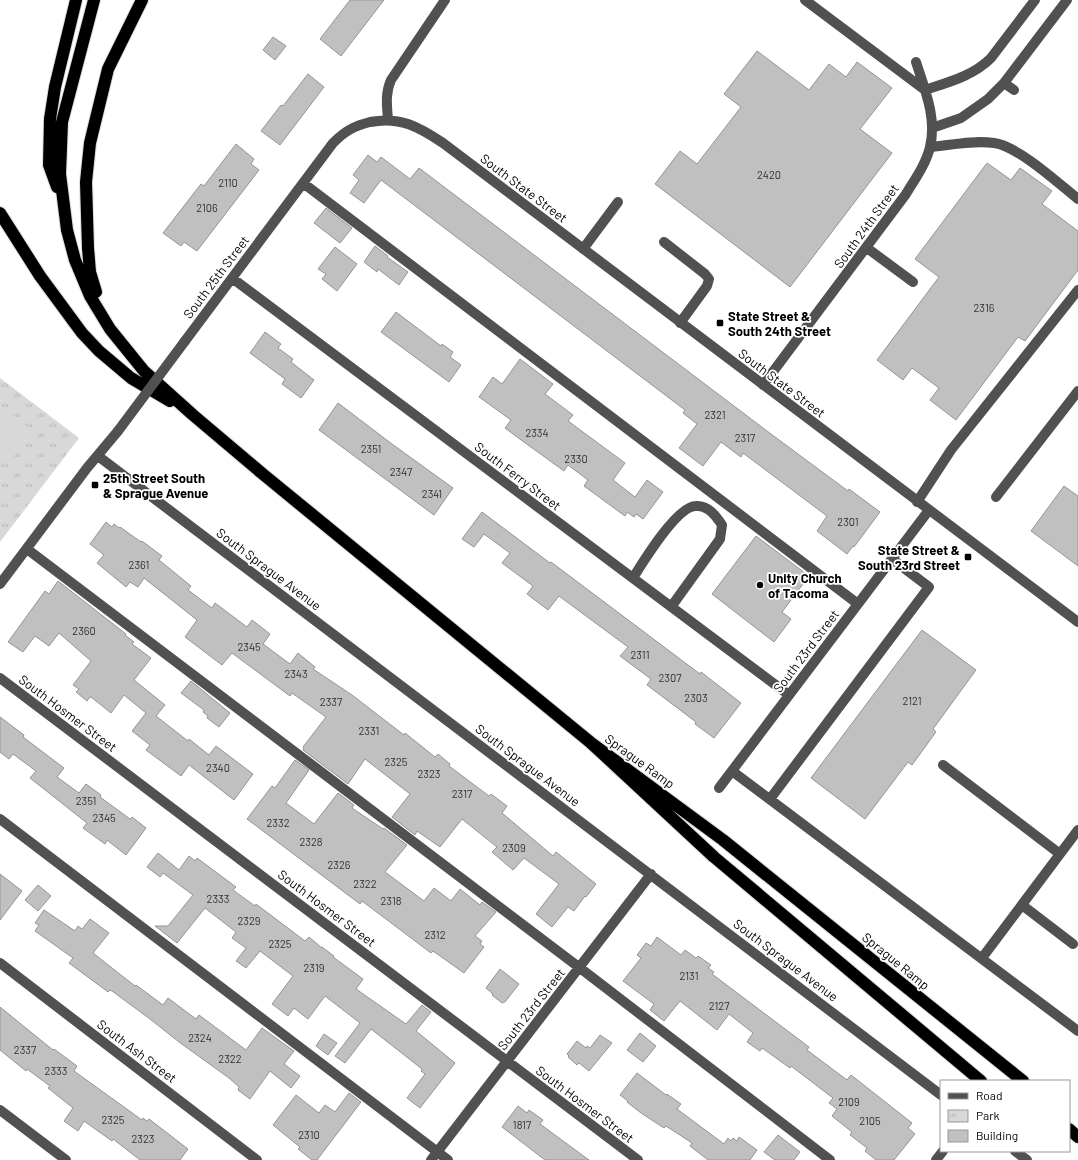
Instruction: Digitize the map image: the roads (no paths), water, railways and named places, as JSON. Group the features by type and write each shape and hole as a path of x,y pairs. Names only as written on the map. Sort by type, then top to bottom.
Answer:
{"highway":[{"path":"63,202 49,165 49,137 55,88 76,0"},
{"path":"94,0 62,122 60,174 67,230 75,260 90,296 110,329 144,371 193,415 590,742"},
{"path":"110,329 90,272 86,182 90,143 108,69 142,0"},
{"path":"0,213 40,276 82,333 99,351 131,378 193,415"},
{"name":"Sprague Ramp","path":"590,742 714,857 981,1080"},
{"name":"Sprague Ramp","path":"590,742 723,840 1022,1080"},
{"path":"1070,1130 1078,1137"}],"street":[{"path":"388,120 387,96 391,80 445,0"},
{"path":"805,0 925,90 973,73 984,65 1035,0"},
{"path":"932,128 961,118 988,99 1004,84 1067,0"},
{"name":"South 24th Street","path":"763,386 867,248 906,194 923,166 930,147 932,128 930,104 916,62"},
{"path":"1004,84 1014,90"},
{"name":"South 25th Street","path":"0,584 87,468 118,431 333,143 349,129 362,124 388,120"},
{"name":"South State Street","path":"388,120 400,121 416,126 428,133 1078,622"},
{"path":"930,147 975,143 995,143 1009,148 1021,155 1078,199"},
{"path":"303,183 858,604"},
{"path":"583,249 618,202"},
{"path":"664,242 705,274 709,280 707,286 680,323"},
{"path":"867,248 913,282"},
{"name":"South Ferry Street","path":"232,278 789,695"},
{"path":"917,502 951,450 1078,290"},
{"path":"996,497 1078,391"},
{"name":"South Sprague Avenue","path":"98,456 940,1093"},
{"path":"633,578 668,528 682,512 691,506 697,505 708,509 717,517 722,525 720,539 671,607"},
{"name":"South 23rd Street","path":"719,788 929,510"},
{"path":"26,549 580,968 830,1160"},
{"path":"770,799 929,588 892,559"},
{"name":"South Hosmer Street","path":"0,678 638,1160"},
{"path":"943,765 1060,854"},
{"path":"732,770 1078,1031"},
{"path":"0,819 434,1156 448,1160"},
{"path":"982,958 1078,830"},
{"name":"South 23rd Street","path":"434,1156 651,874"},
{"path":"1022,905 1073,944"},
{"name":"South Ash Street","path":"0,963 257,1160"},
{"path":"0,1110 66,1160"},
{"path":"936,1160 942,1152"},
{"path":"1016,1152 1027,1160"}],"place":[{"name":"State Street & South 24th Street","path":"720,323"},
{"name":"25th Street South & Sprague Avenue","path":"95,485"},
{"name":"State Street & South 23rd Street","path":"968,557"},
{"name":"Unity Church of Tacoma","path":"760,585"}]}
